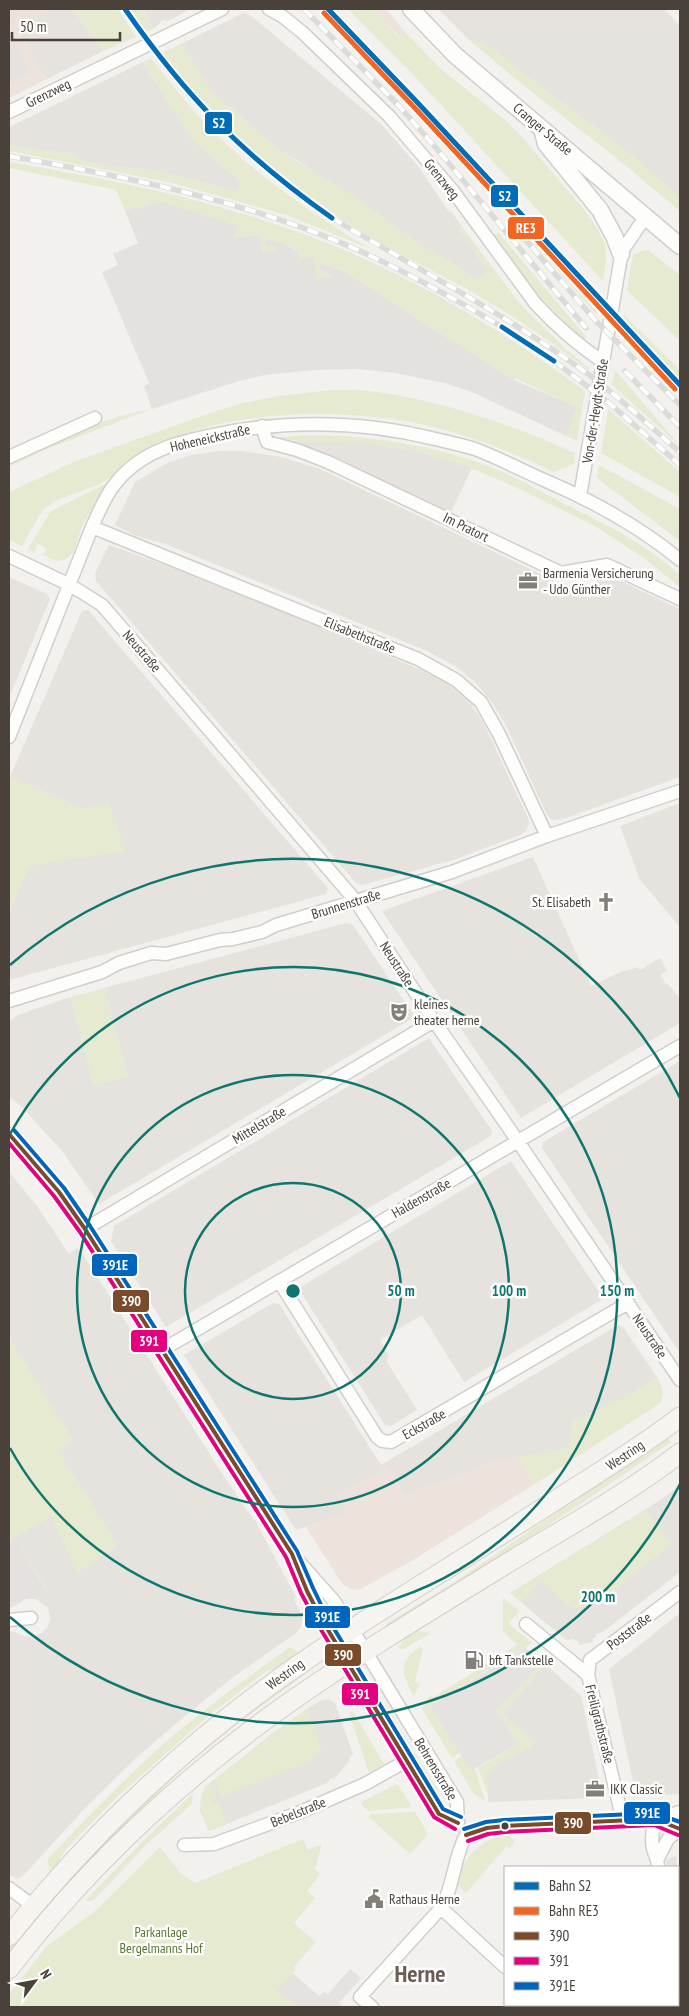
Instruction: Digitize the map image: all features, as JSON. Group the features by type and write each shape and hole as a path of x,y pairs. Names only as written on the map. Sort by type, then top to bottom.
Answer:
{"main road":[{"name":"Westring","path":"9,1936 33,1906 106,1826 152,1782 233,1712 334,1640 526,1520 680,1417"},
{"name":"Westring","path":"9,1969 57,1911 139,1826 248,1733 348,1663 609,1502 680,1453"}],"street":[{"name":"Grenzweg","path":"9,112 222,9"},
{"name":"Grenzweg","path":"269,9 282,16 302,32 389,116 453,191 535,303 578,344 603,362"},
{"name":"Cranger Straße","path":"411,9 456,55 680,246"},
{"path":"542,128 546,144 604,218 621,254"},
{"name":"Von-der-Heydt-Straße","path":"580,496 621,254 624,246 646,216"},
{"path":"9,457 95,418"},
{"name":"Hoheneickstraße","path":"9,738 102,504 115,484 133,466 154,452 175,444 262,426 347,424 403,431 474,449 580,496"},
{"name":"Im Pratort","path":"262,426 267,442 297,450 328,462 561,573 607,564 680,599"},
{"path":"580,496 644,532 680,560"},
{"name":"Elisabethstraße","path":"92,527 418,659 456,680 481,702 547,836"},
{"name":"Neustraße","path":"9,556 70,585 102,605 355,900 434,1021 680,1380"},
{"name":"Brunnenstraße","path":"9,1001 102,972 119,963 151,953 166,954 220,940 234,939 262,932 276,925 330,910 355,900 452,872 547,836 680,790"},
{"name":"Mittelstraße","path":"85,1229 434,1021"},
{"name":"Haldenstraße","path":"162,1350 680,1046"},
{"name":"Behrensstraße","path":"9,1134 53,1184 85,1229 292,1554 334,1602 352,1629 457,1802 458,1823 439,1814 406,1761 334,1640 308,1592 292,1554"},
{"name":"Eckstraße","path":"279,1282 378,1437 387,1443 628,1303"},
{"name":"Poststraße","path":"588,1676 590,1660 680,1592"},
{"path":"9,1620 30,1618"},
{"name":"Freiligrathstraße","path":"526,1624 588,1676 624,1821"},
{"name":"Bebelstraße","path":"184,1845 214,1844 298,1813 365,1784 406,1761"},
{"path":"372,2007 360,1997 441,1908 446,1899 458,1850 466,1835 496,1827 655,1820 680,1812"},
{"path":"655,1820 680,1829"},
{"path":"655,1820 652,1840 653,1851 658,1862"},
{"path":"458,1823 466,1835"},
{"path":"658,1862 668,1839 680,1829"},
{"path":"9,1888 33,1906"},
{"path":"441,1908 504,1966"}],"shaded area":[{"path":"9,9 50,9 15,28 47,79 9,98"},
{"path":"50,9 72,9 103,51 47,79 15,28"},
{"path":"143,9 190,9 168,21 163,20 153,29"},
{"path":"372,9 386,9 406,33 400,38"},
{"path":"438,9 664,9 680,26 680,197 611,139 528,77 472,40 470,41"},
{"path":"243,13 250,15 382,125 421,170 449,212 451,211 463,228 460,230 488,272 477,279 422,245 298,161 280,151 241,116 215,96 181,44"},
{"path":"9,32 31,72 9,84"},
{"path":"143,62 191,138 218,164 241,180 238,192 161,171 102,165 76,159 77,154 9,146 9,127"},
{"path":"164,202 238,226 234,238 259,234 263,253 279,250 264,244 266,238 313,257 318,279 332,276 318,270 321,263 343,271 514,380 577,407 566,436 472,392 444,383 395,373 357,369 315,370 265,375 239,381 152,409 144,386 149,383 102,272 118,265 113,254 138,243 125,211 137,206 138,209 150,204"},
{"path":"283,441 376,444 422,452 472,468 450,514"},
{"path":"219,451 242,451 282,457 320,469 591,598 597,578 610,576 680,609 680,777 563,819 552,820 547,815 506,725 492,702 475,682 455,666 427,651 166,544 136,536 115,525 135,482 169,462 192,455"},
{"path":"109,545 198,577 446,682 471,704 483,722 528,818 529,823 526,831 520,835 453,860 362,885 356,883 96,581 95,573"},
{"path":"9,577 47,594 50,599 9,698"},
{"path":"88,610 328,888 326,894 9,980 9,913 29,866 84,809 10,777 82,611"},
{"path":"680,803 680,927 640,880 620,826"},
{"path":"533,857 591,986 618,973 638,967 640,970 660,958 667,971 660,975 680,998 680,1023 521,1118 382,911"},
{"path":"346,923 353,925 415,1017 99,1204 62,1151 19,1104 9,1097 9,1021 18,1015 70,997 94,1085 128,1076 104,988"},
{"path":"429,1038 492,1131 491,1136 166,1327 111,1241 114,1226"},
{"path":"680,1061 680,1353 542,1148 543,1142"},
{"path":"511,1161 602,1296 601,1300 464,1382 422,1315 380,1340 389,1357 387,1362 417,1410 391,1426 385,1425 300,1291 302,1286"},
{"path":"9,1172 37,1206 69,1254 77,1248 82,1253 227,1481 255,1520 296,1597 294,1599 302,1617 301,1627 296,1633 232,1678 136,1758 85,1808 25,1874 18,1879 9,1875 9,1631 28,1637 38,1636 47,1628 50,1619 48,1608 36,1599 47,1591 15,1537 51,1516 118,1546 58,1451 73,1441 9,1341"},
{"path":"273,1303 279,1304 381,1465 618,1325 623,1327 657,1377 634,1393 570,1447 498,1461 405,1495 387,1465 338,1497 348,1513 296,1530 184,1355"},
{"path":"518,1457 535,1484 413,1560 361,1589 353,1590 343,1585 306,1527 348,1513 337,1496 387,1465 405,1495 498,1461"},
{"path":"680,1486 680,1572 603,1632 596,1634 593,1642 579,1645 578,1641 574,1639 566,1640 510,1593 651,1506"},
{"path":"15,1537 47,1592 36,1599 26,1599 9,1609 9,1541"},
{"path":"680,1613 680,1794 636,1796 609,1669"},
{"path":"47,1628 53,1635 38,1647 27,1648 11,1642 15,1632 22,1636 33,1637"},
{"path":"525,1648 543,1663 496,1709 518,1744 471,1771 430,1706"},
{"path":"545,1664 581,1696 601,1788 594,1798 488,1802 487,1774 493,1773 493,1767 536,1743 503,1714"},
{"path":"329,1699 335,1703 353,1754 333,1780 331,1778 327,1783 209,1831 200,1811 201,1798 205,1787 308,1708 322,1700"},
{"path":"676,1856 677,1866 666,1866 666,1860"},
{"path":"350,1969 361,1978 339,2003 344,2007 298,2007 277,1991 293,1973 319,1996 325,1991 328,1994"}],"green space":[{"path":"72,9 118,9 136,37 103,51"},
{"path":"131,9 143,9 153,29 146,32"},
{"path":"348,9 372,9 399,38 406,33 443,71 505,120 522,137 594,223 605,243 606,259 603,281 407,68"},
{"path":"470,41 481,42 494,49 621,146 680,197 680,211 528,89"},
{"path":"181,44 215,96 241,116 280,151 356,197 422,245 477,279 488,272 460,230 463,228 520,304 589,370 490,302 358,230 275,173 222,125 190,90 161,53"},
{"path":"151,58 200,117 254,168 311,211 371,249 286,215 172,183 9,151 9,146 77,154 76,159 102,165 161,171 238,192 241,180 218,164 191,138 143,62"},
{"path":"9,162 137,186 221,207 304,234 376,264 439,296 499,332 585,391 577,441 566,436 576,407 515,378 514,380 343,271 321,263 319,270 332,277 317,279 313,257 298,260 297,249 266,238 264,244 280,250 263,253 259,234 234,238 237,226 164,202 150,204 138,209 137,206 125,211 116,190 9,168"},
{"path":"512,213 599,307 597,315 533,242"},
{"path":"499,233 587,338 583,340 534,291 493,235"},
{"path":"648,250 680,275 680,341 627,290 633,255"},
{"path":"623,314 680,370 680,379 623,319"},
{"path":"615,370 680,446 612,385"},
{"path":"332,390 372,391 454,408 528,433 575,453 574,464 553,472 478,440 399,420 335,414 268,416 203,428 173,438 144,451 104,481 46,507 22,546 9,540 9,492 76,461 213,412 243,403 278,396"},
{"path":"151,409 42,451 9,467 9,464 78,431 114,418"},
{"path":"608,409 680,472 680,497 601,453"},
{"path":"310,435 384,440 408,444 456,455 503,472 597,520 641,545 680,575 680,587 641,556 593,525 511,485 466,466 422,452 376,444 278,440 280,437"},
{"path":"599,465 680,509 680,541 597,478"},
{"path":"107,483 83,524 73,553 64,560 57,561 43,555 46,548 38,544 34,552 28,549 51,511"},
{"path":"10,777 84,809 109,802 126,851 29,866 9,913"},
{"path":"104,988 128,1077 94,1086 70,997"},
{"path":"10,1340 74,1441 58,1451 118,1546 77,1573 51,1516 9,1541"},
{"path":"657,1377 663,1394 659,1404 535,1484 518,1457 570,1447 572,1421 634,1393"},
{"path":"666,1437 671,1442 531,1537 388,1628 386,1624 455,1582"},
{"path":"646,1510 672,1544 592,1608 573,1609 541,1581 522,1603 510,1593"},
{"path":"503,1598 520,1611 508,1623 532,1643 430,1706 460,1753 452,1758 422,1709 430,1695 432,1698 517,1645 503,1631"},
{"path":"413,1630 431,1633 404,1649 400,1649 398,1647"},
{"path":"292,1647 298,1653 278,1669 266,1671 207,1717 118,1796 67,1848 50,1874 48,1859 135,1770 198,1715"},
{"path":"422,1647 415,1682 420,1684 414,1696 405,1676 404,1666 410,1655"},
{"path":"543,1663 545,1665 503,1714 537,1743 493,1767 493,1773 487,1774 488,1794 478,1768 518,1744 496,1709"},
{"path":"308,1667 311,1670 237,1724 187,1765 67,1890 61,1885 184,1763"},
{"path":"375,1688 439,1792 435,1794 371,1690"},
{"path":"308,1708 322,1749 310,1761 221,1797 214,1780"},
{"path":"353,1711 384,1764 369,1773 349,1713"},
{"path":"462,1756 471,1771 475,1769 485,1801 473,1793 454,1761"},
{"path":"210,1783 217,1797 213,1800 214,1804 218,1802 227,1824 209,1831 202,1812 201,1800 205,1788"},
{"path":"397,1784 412,1807 368,1811 361,1804 361,1802"},
{"path":"193,1793 192,1804 146,1845 93,1901 85,1901 142,1842"},
{"path":"415,1812 428,1834 410,1854 369,1817 371,1814"},
{"path":"511,1834 511,1839 514,1839 514,1843 510,1848 507,1846 466,1893 457,1885 463,1866 475,1850 491,1839"},
{"name":"Parkanlage Bergelmanns Hof","path":"303,1839 308,1850 322,1844 315,1869 320,1874 307,1891 315,1898 294,1923 316,1942 294,1967 296,1970 278,1991 298,2007 9,2007 9,1994 47,1946 94,1912 160,1847 182,1875 195,1883"},
{"path":"50,1898 55,1903 9,1957 9,1948"}],"railway":[{"path":"304,9 399,106 586,328"},
{"path":"9,156 186,192 273,218 316,233 377,259 467,306 502,327"},
{"path":"332,218 494,312 557,352 612,393 680,452"},
{"path":"517,230 596,321 680,405"},
{"path":"554,361 609,403 680,465"},
{"path":"625,371 680,427"}],"rail line":[{"name":"S2","path":"125,9 171,70 218,123 271,172 332,218"},
{"name":"S2","path":"328,9 680,385"},
{"name":"RE3","path":"324,13 413,106 675,389"},
{"name":"S2","path":"502,327 554,361"}],"transit line":[{"name":"391E","path":"14,1130 64,1188 90,1226 297,1551 327,1617 443,1809 461,1817"},
{"name":"390","path":"9,1134 59,1192 85,1229 292,1554 307,1591 322,1620 439,1814 458,1823"},
{"name":"391","path":"9,1143 54,1196 80,1232 286,1557 301,1593 317,1623 434,1817 455,1829"},
{"name":"391E","path":"464,1829 486,1822 504,1820 655,1813 680,1822"},
{"name":"390","path":"466,1835 487,1828 505,1826 655,1819 680,1829"},
{"name":"391","path":"468,1841 488,1834 505,1832 654,1825 678,1835"}],"place":[{"name":"Barmenia Versicherung - Udo Günther","path":"528,581"},
{"name":"St. Elisabeth","path":"606,902"},
{"name":"kleines theater herne","path":"399,1012"},
{"name":"bft Tankstelle","path":"474,1660"},
{"name":"IKK Classic","path":"595,1789"},
{"name":"Rathaus Herne","path":"374,1899"}],"district":[{"name":"Herne","path":"420,1973"}]}
